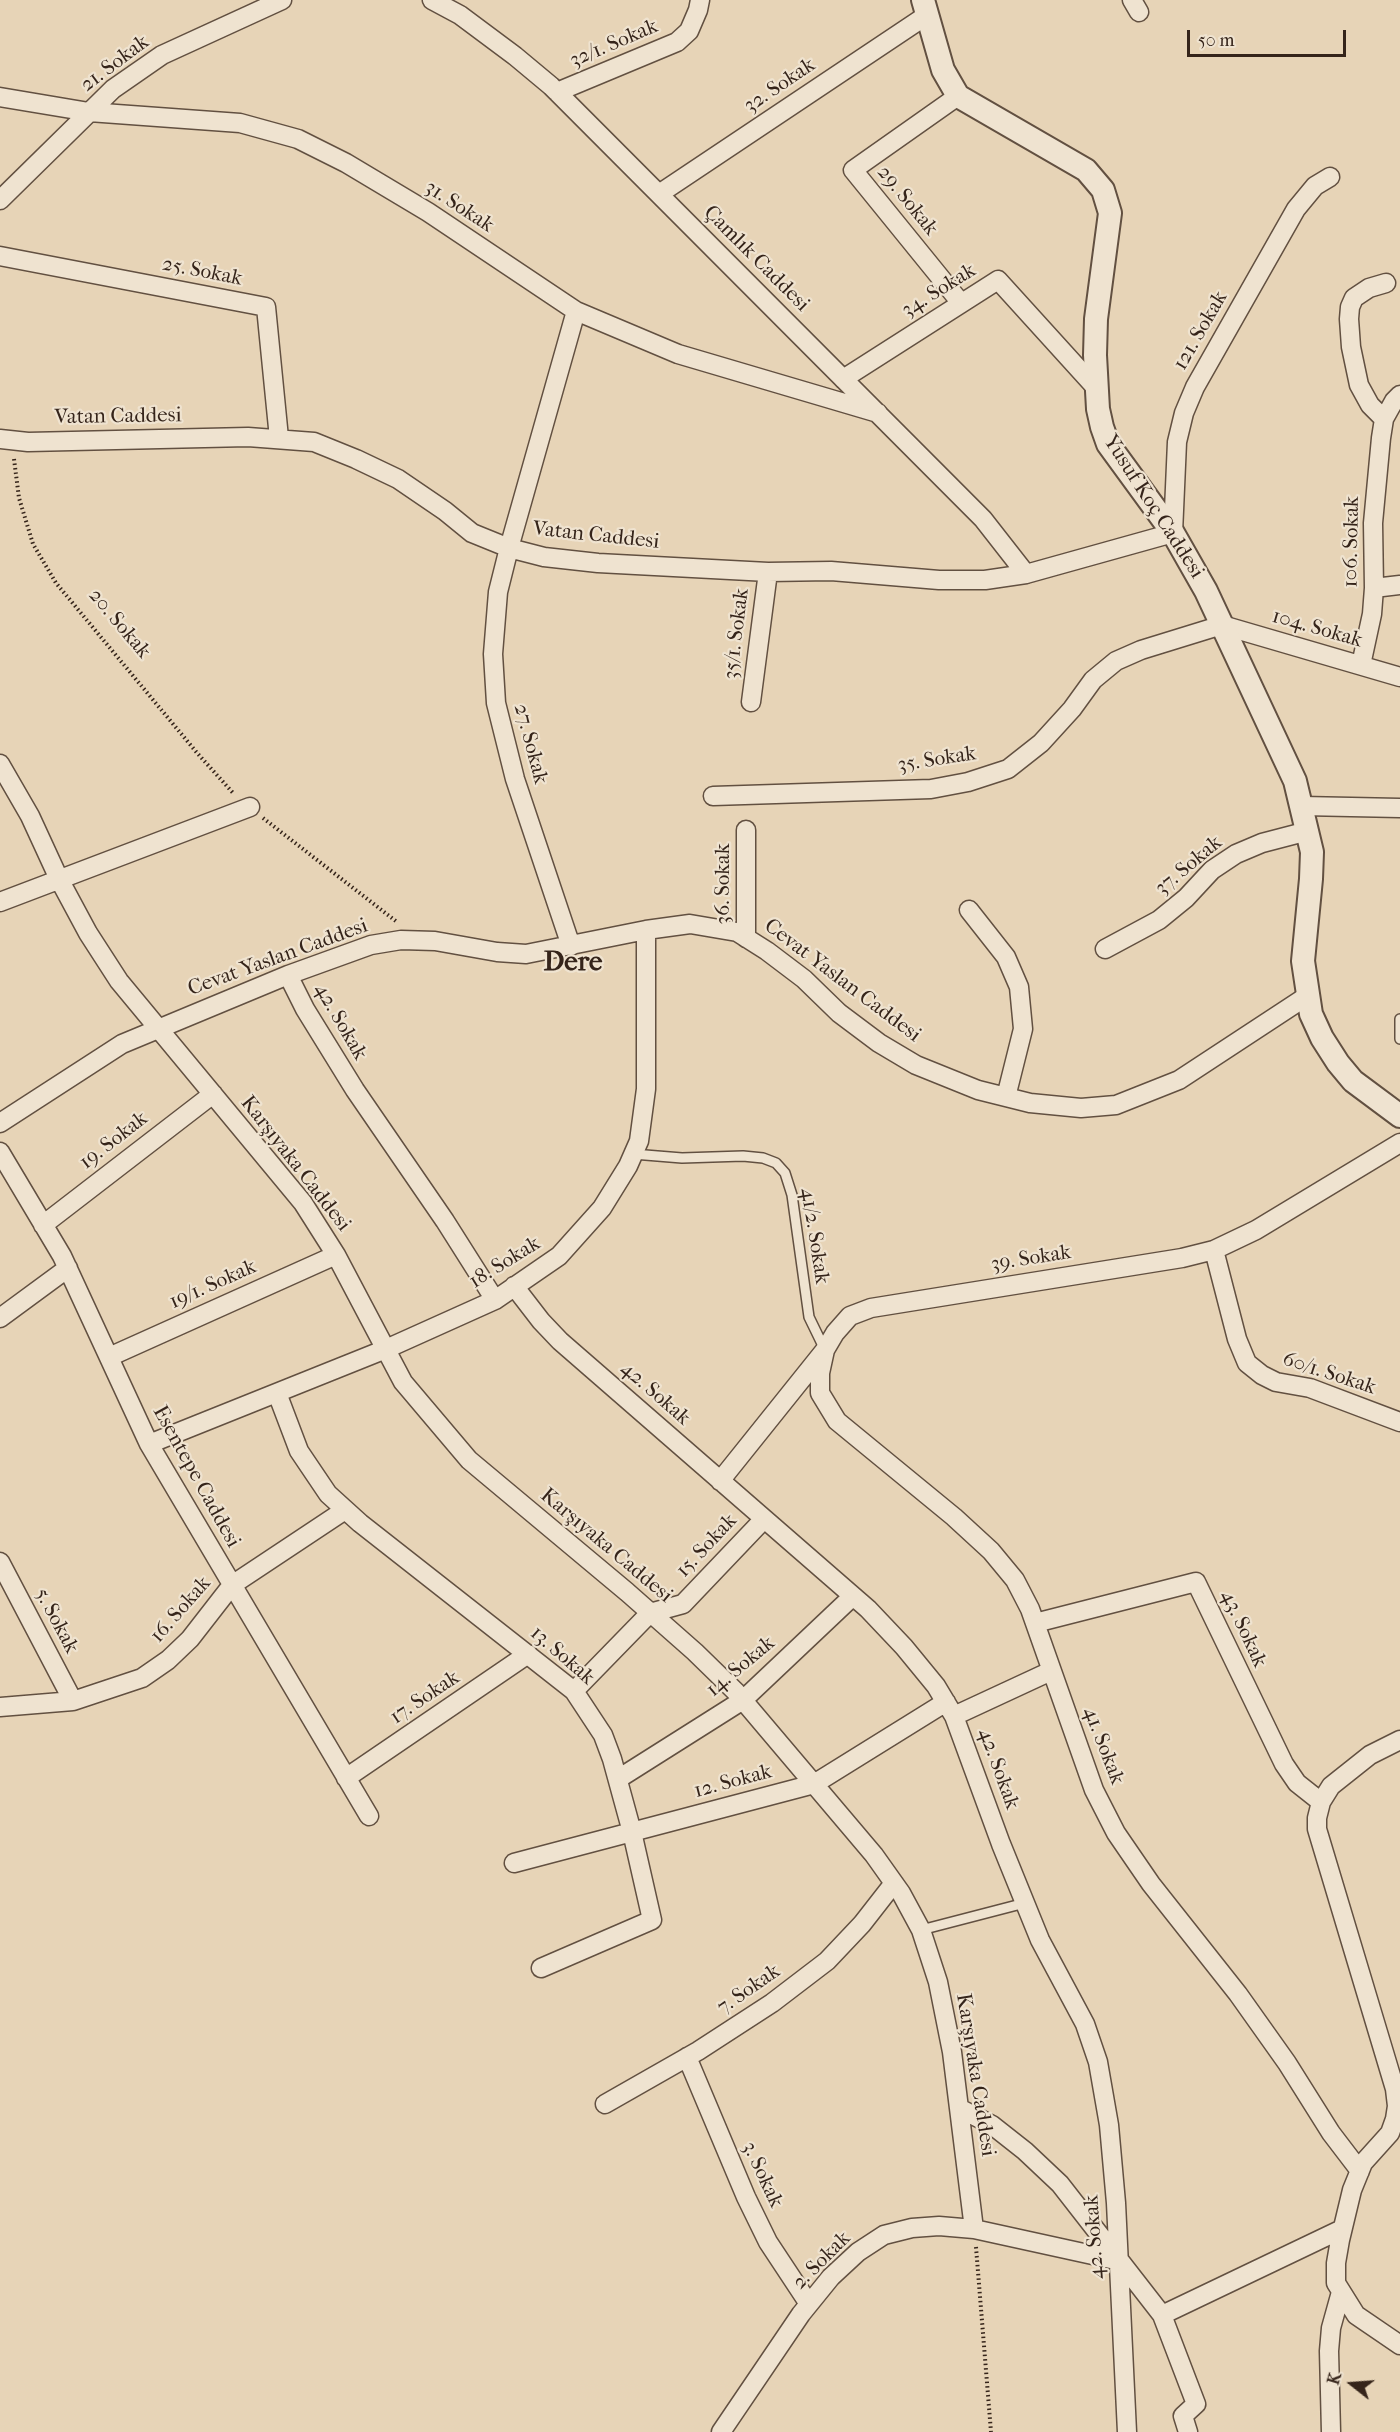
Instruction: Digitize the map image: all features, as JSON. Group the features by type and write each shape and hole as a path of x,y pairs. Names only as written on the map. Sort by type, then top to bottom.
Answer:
{"street":[{"name":"21. Sokak","path":"0,200 113,89 162,55 282,0"},
{"name":"Çamlık Caddesi","path":"432,0 460,15 506,49 557,92 983,519 1026,574"},
{"name":"32/1. Sokak","path":"557,92 677,42 688,31 698,10 699,0"},
{"path":"925,7 943,70 957,96"},
{"name":"32. Sokak","path":"659,194 925,7"},
{"name":"29. Sokak","path":"957,96 853,170 961,303"},
{"name":"Yusuf Koç Caddesi","path":"957,96 1086,170 1104,190 1110,213 1096,319 1096,388 1098,409 1108,444 1173,533 1222,625 1295,781 1311,852 1311,879 1303,961 1311,1014 1338,1063 1353,1080 1400,1116"},
{"name":"31. Sokak","path":"0,97 89,112 240,123 298,139 346,163 428,212 576,311 678,354 878,413"},
{"name":"121. Sokak","path":"1173,533 1177,442 1184,413 1195,387 1296,209 1315,186 1330,177"},
{"name":"25. Sokak","path":"0,255 266,307 279,438"},
{"name":"34. Sokak","path":"843,379 998,280 1096,388"},
{"path":"1386,283 1369,288 1354,298 1350,307 1349,319 1351,347 1359,385 1370,405 1384,419 1400,395"},
{"path":"509,548 576,311"},
{"name":"106. Sokak","path":"1361,665 1372,614 1376,473 1384,419"},
{"name":"Vatan Caddesi","path":"6,439 28,442 248,437 314,442 398,479 445,511 472,533 509,548 544,557 598,563 768,572 831,571 939,580 985,580 1026,574 1173,533"},
{"name":"27. Sokak","path":"509,548 498,592 493,654 496,703 515,778 571,946"},
{"name":"35/1. Sokak","path":"751,702 768,572"},
{"path":"1374,588 1400,585"},
{"name":"104. Sokak","path":"1222,625 1400,676"},
{"name":"35. Sokak","path":"713,796 931,789 968,782 1008,769 1041,743 1072,709 1093,680 1116,661 1141,650 1222,625"},
{"name":"Karşıyaka Caddesi","path":"0,764 30,816 59,879 88,933 119,981 303,1203 336,1254 403,1382 469,1460 695,1652 743,1700 874,1855 894,1883 921,1930 938,1982 952,2052 974,2229"},
{"path":"1302,806 1400,808"},
{"path":"0,902 250,807"},
{"name":"36. Sokak","path":"746,830 746,938"},
{"name":"37. Sokak","path":"1105,949 1159,920 1186,898 1212,870 1236,854 1262,843 1308,831"},
{"path":"969,910 1006,957 1019,987 1023,1029 1006,1097"},
{"name":"Cevat Yaslan Caddesi","path":"0,1123 122,1044 288,975 370,945 401,940 446,942 497,952 526,954 646,930 690,924 737,932 804,979 839,1013 879,1043 916,1065 978,1090 1030,1103 1081,1108 1116,1105 1179,1080 1307,996"},
{"name":"18. Sokak","path":"149,1444 386,1350 495,1300 559,1256 585,1230 619,1183 633,1154 642,1125 646,1089 646,930"},
{"name":"42. Sokak","path":"288,975 305,1009 355,1090 439,1212 495,1300"},
{"name":"19. Sokak","path":"43,1224 213,1094"},
{"name":"39. Sokak","path":"720,1481 850,1316 871,1308 1171,1260 1214,1250 1256,1230 1400,1143"},
{"name":"Esentepe Caddesi","path":"0,1152 68,1268 149,1444 369,1816"},
{"name":"60/1. Sokak","path":"1214,1250 1237,1339 1247,1362 1262,1375 1276,1382 1310,1388 1400,1422"},
{"name":"19/1. Sokak","path":"109,1357 336,1254"},
{"path":"0,1318 68,1268"},
{"name":"42. Sokak","path":"514,1286 560,1341 852,1596 904,1647 936,1686 950,1709 1040,1940 1085,2024 1098,2062 1109,2124 1120,2261 1127,2432"},
{"name":"41. Sokak","path":"825,1350 820,1373 820,1393 837,1420 954,1517 991,1551 1016,1580 1035,1623 1094,1790 1116,1833 1151,1884 1238,1994 1306,2092 1331,2133 1360,2170"},
{"name":"13. Sokak","path":"277,1393 299,1451 328,1494 345,1510 574,1691 603,1735 618,1779 652,1920 541,1968"},
{"name":"16. Sokak","path":"0,1707 72,1701 142,1678 168,1660 190,1639 232,1585 345,1510"},
{"name":"15. Sokak","path":"650,1613 683,1604 764,1519"},
{"name":"5. Sokak","path":"0,1562 72,1701"},
{"name":"43. Sokak","path":"1035,1623 1196,1582 1284,1764 1297,1783 1321,1802"},
{"name":"14. Sokak","path":"618,1779 743,1700 852,1596"},
{"path":"574,1691 650,1613"},
{"name":"17. Sokak","path":"346,1778 528,1654"},
{"name":"12. Sokak","path":"514,1863 814,1784 950,1709 1051,1671"},
{"path":"1400,1740 1370,1755 1331,1786 1321,1802 1317,1829 1395,2089 1395,2119 1390,2133 1391,2140 1371,2151 1352,2190 1336,2263 1336,2283 1356,2316 1400,2345"},
{"name":"7. Sokak","path":"605,2104 687,2057 772,2003 827,1961 862,1924 894,1883"},
{"name":"3. Sokak","path":"687,2057 750,2206 768,2242 809,2304"},
{"path":"959,2108 992,2125 1025,2151 1060,2184 1162,2315 1196,2404 1183,2416 1188,2432"},
{"name":"2. Sokak","path":"721,2432 809,2304 831,2277 884,2235 930,2226 974,2229 1120,2261"},
{"path":"1162,2315 1342,2229"},
{"path":"1331,2432 1329,2352 1331,2328 1341,2292"}],"lane":[{"path":"1400,1019 1400,1039"},
{"name":"41/2. Sokak","path":"633,1154 682,1158 743,1156 763,1158 776,1163 785,1173 792,1195 809,1317 825,1350"},
{"path":"921,1930 1025,1903"}],"path":[{"name":"20. Sokak","path":"6,439 19,498 33,544 56,583 198,754 238,798 422,940"},
{"path":"974,2229 991,2432"}],"district":[{"name":"Dere","path":"573,963"}]}
